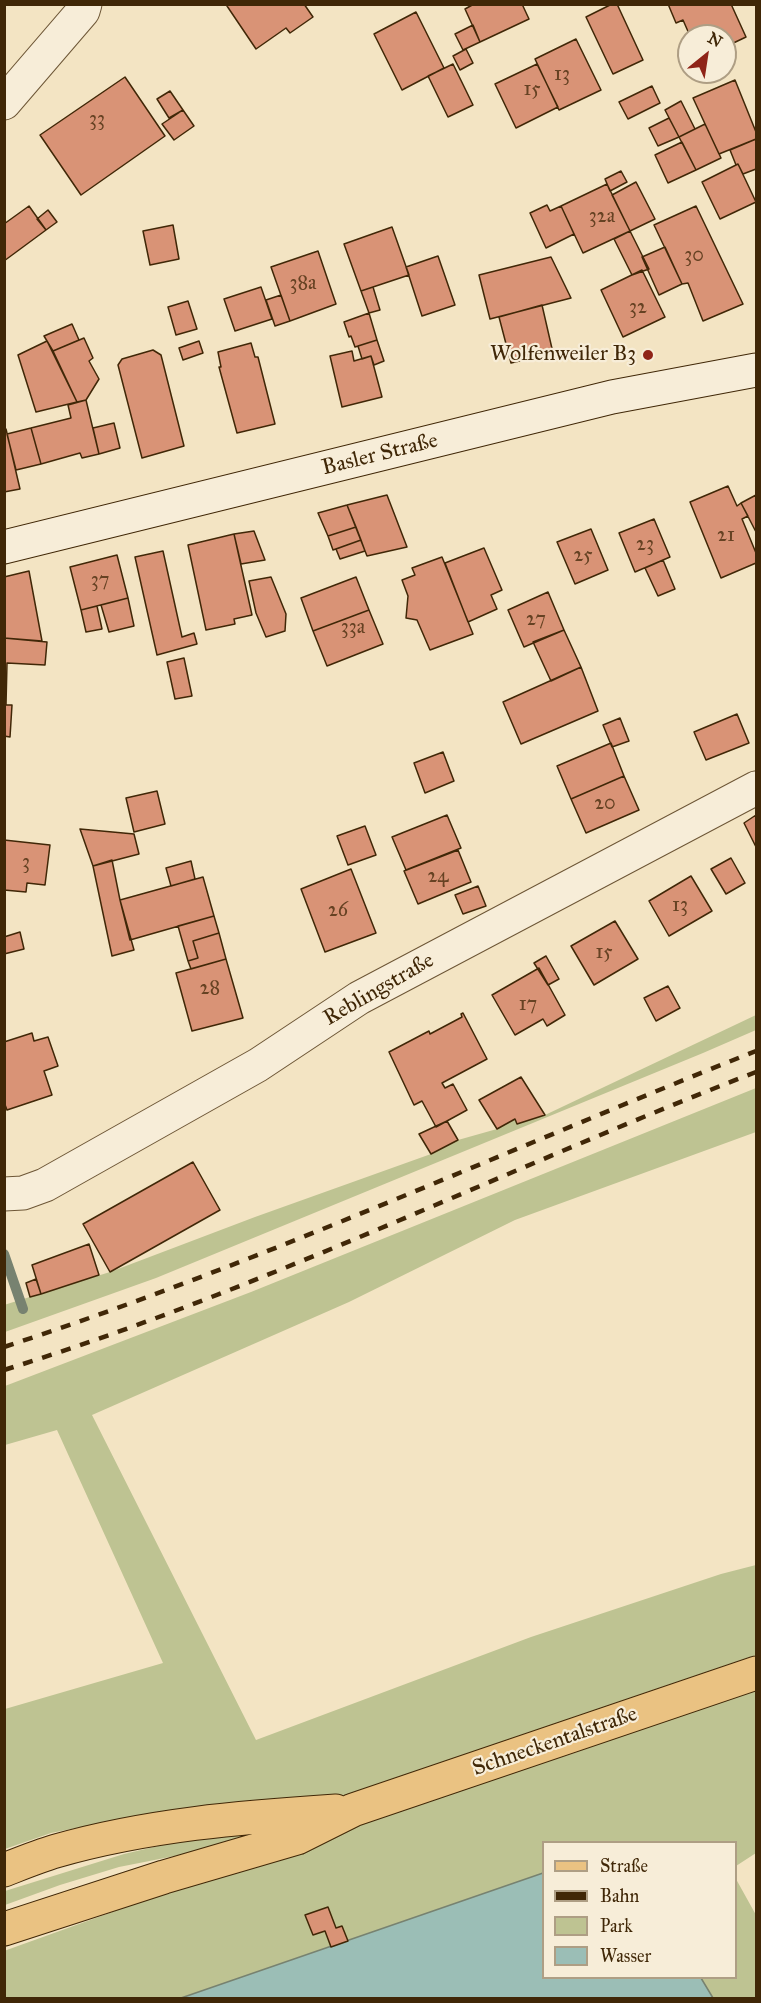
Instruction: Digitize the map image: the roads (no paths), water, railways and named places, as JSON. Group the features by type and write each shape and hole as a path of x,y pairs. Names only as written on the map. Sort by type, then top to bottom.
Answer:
{"main road":[{"name":"Schneckentalstraße","path":"4,1929 164,1877 297,1838 353,1810 756,1673"},
{"name":"Schneckentalstraße","path":"4,1870 56,1851 159,1828 273,1815 353,1810"}],"street":[{"path":"4,103 83,11 85,4"},
{"name":"Basler Straße","path":"4,547 612,397 754,372"},
{"name":"Reblingstraße","path":"4,1194 23,1193 45,1185 258,1065 359,998 756,788"}],"water":[{"path":"542,1873 542,1979 702,1979 713,1998 181,1998"}],"waterway":[{"path":"4,1254 23,1309"}],"railway":[{"path":"4,1347 100,1314 289,1243 756,1051"},
{"path":"4,1370 100,1338 289,1266 662,1109 756,1072"}],"place":[{"name":"Wolfenweiler B3","path":"648,355"}]}
